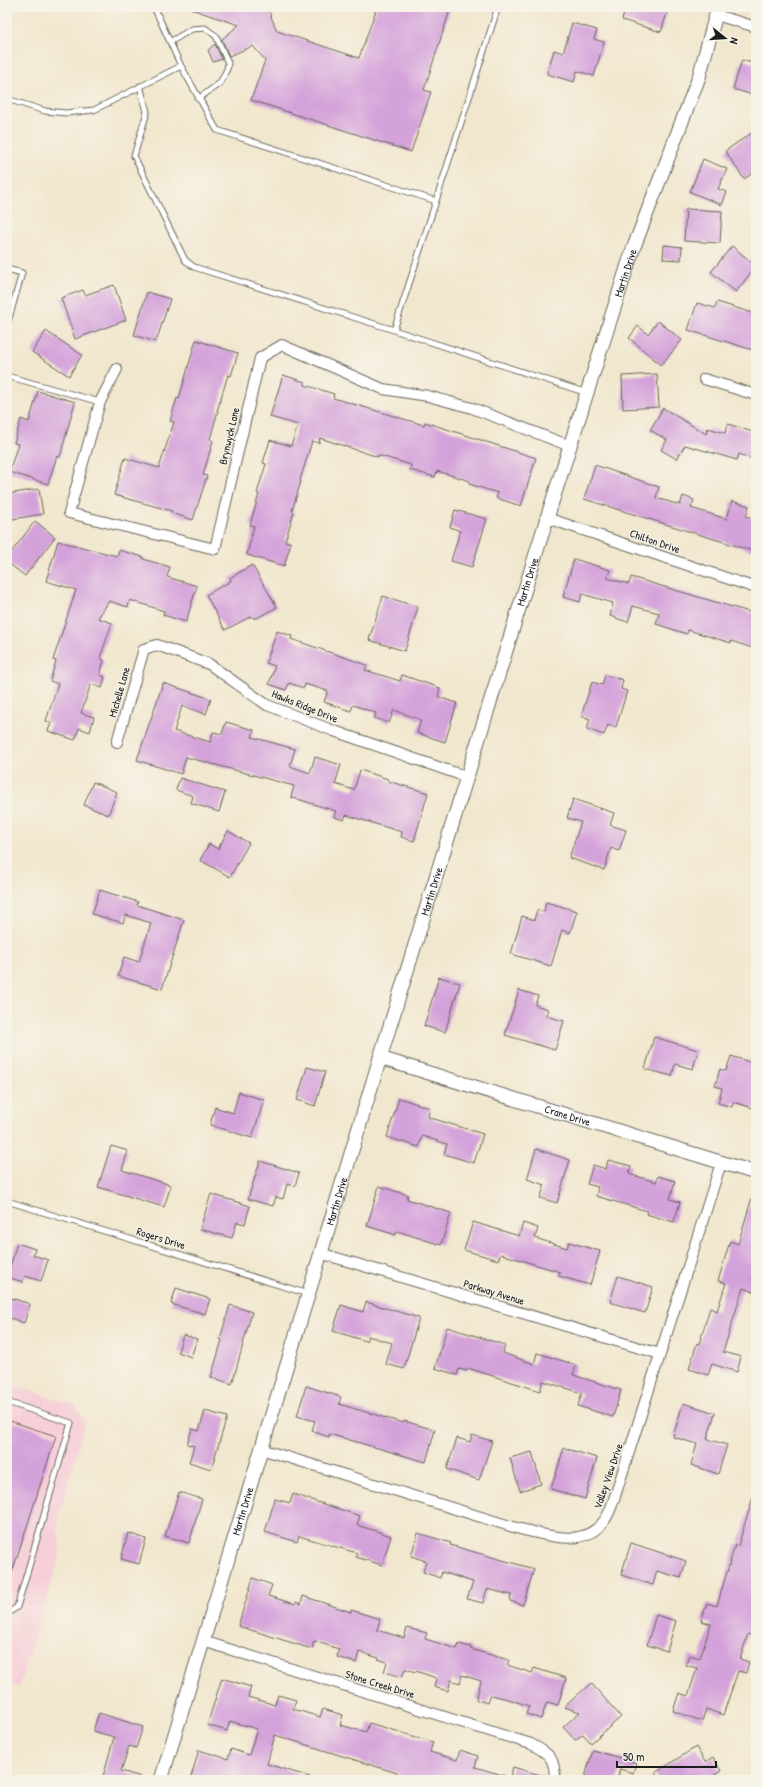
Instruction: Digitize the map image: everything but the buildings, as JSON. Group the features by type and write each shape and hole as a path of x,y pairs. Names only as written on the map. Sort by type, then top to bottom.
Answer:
{"street":[{"path":"717,11 756,27"},
{"name":"Martin Drive","path":"161,1780 320,1253 547,518 632,252 699,77 717,11"},
{"name":"Brynwyck Lane","path":"117,369 100,402 69,513 215,549 260,358 282,345 383,389 428,396 472,408 570,446"},
{"path":"704,379 756,395"},
{"name":"Chilton Drive","path":"547,518 756,588"},
{"name":"Hawks Ridge Drive","path":"144,649 157,645 209,664 267,705 334,731 467,777"},
{"name":"Michelle Lane","path":"117,742 144,649"},
{"name":"Crane Drive","path":"380,1058 756,1173"},
{"name":"Valley View Drive","path":"261,1449 520,1529 564,1539 578,1538 593,1533 605,1520 616,1493 721,1162"},
{"name":"Parkway Avenue","path":"320,1253 660,1354"},
{"name":"Stone Creek Drive","path":"203,1641 532,1744 547,1753 555,1765 555,1780"}],"lane":[{"path":"154,7 181,66 217,130 436,201"},
{"path":"394,330 498,7"},
{"path":"170,42 192,29 205,28 216,36 228,63 227,69 220,83 198,98"},
{"path":"7,99 45,111 66,113 94,110 181,66"},
{"path":"140,86 147,112 134,156 185,260 194,267 587,393"},
{"path":"7,268 22,273 7,325"},
{"path":"7,376 100,402"},
{"name":"Rogers Drive","path":"7,1201 308,1294"},
{"path":"7,1402 71,1423 16,1607 7,1614"}],"shaded area":[{"path":"7,1383 75,1405 85,1422 58,1520 60,1555 19,1688 7,1684"}]}
